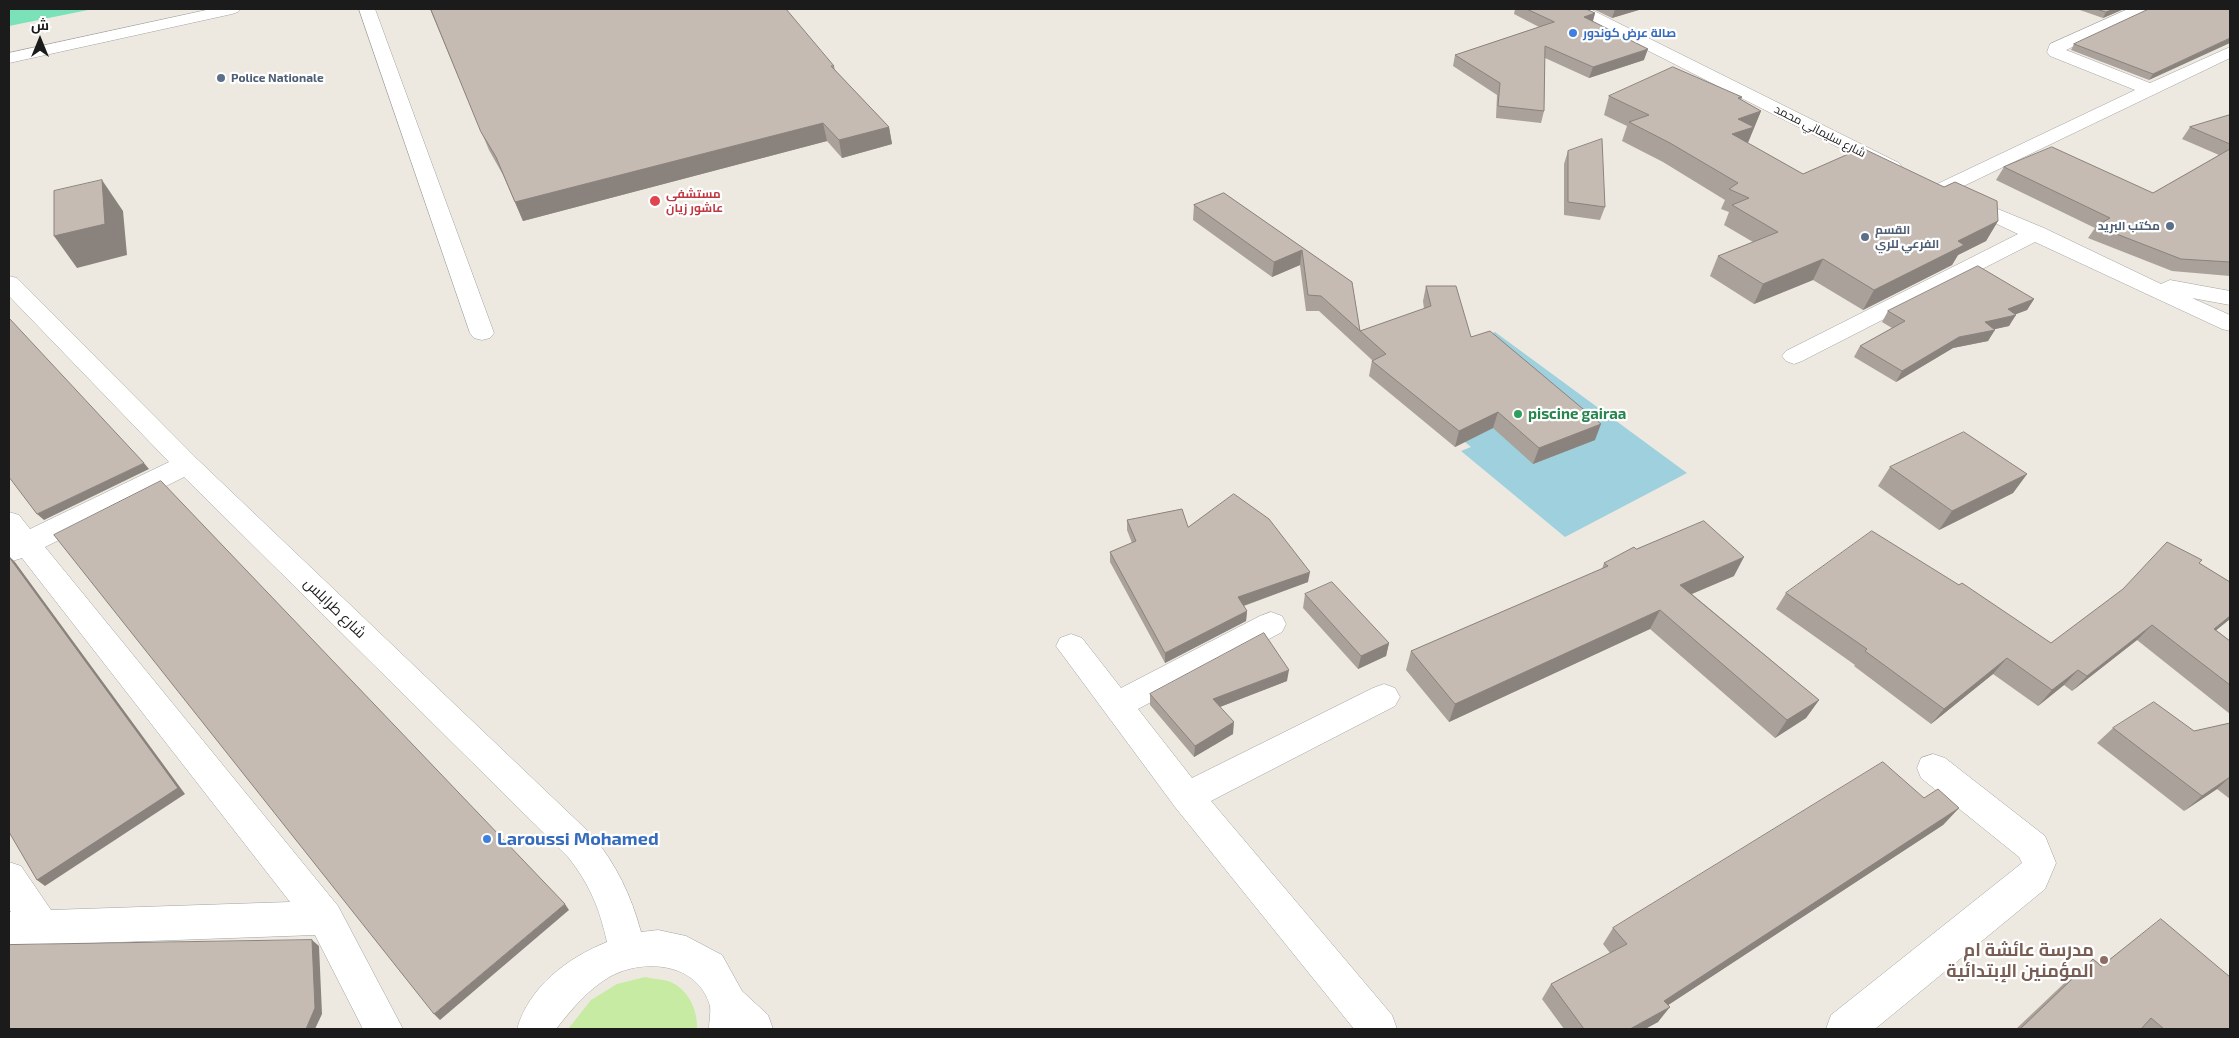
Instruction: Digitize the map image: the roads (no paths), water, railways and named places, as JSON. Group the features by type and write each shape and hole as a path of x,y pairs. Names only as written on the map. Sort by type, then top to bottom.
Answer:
{"street":[{"path":"9,58 232,9"},
{"path":"367,9 482,333"},
{"name":"شارع سليماني محمد","path":"1578,9 1925,183 2146,284"},
{"path":"2141,9 2056,48 2056,52 2151,90"},
{"path":"1925,183 2151,90 2230,52"},
{"path":"1794,356 2036,233"},
{"name":"شارع طرابلس","path":"9,283 187,464 580,846 598,866 617,906 627,951"},
{"path":"2146,284 2230,298"},
{"path":"2146,284 2230,324"},
{"path":"187,464 14,540 326,918 384,1029"},
{"path":"1118,704 1271,624"},
{"path":"1071,646 1118,704 1187,797 1378,1029"},
{"path":"1187,797 1384,697"},
{"path":"1845,1029 2033,877 2039,863 2033,847 1933,768"},
{"path":"9,878 25,928 326,918"},
{"path":"536,1029 539,1020 569,984 596,964 627,951 658,948 686,954 709,968 737,1021"}],"water":[{"name":"piscine gairaa","path":"1495,332 1687,473 1565,537 1461,451 1471,447 1388,380"}],"place":[{"name":"صالة عرض كوندور","path":"1573,33"},
{"name":"Police Nationale","path":"221,78"},
{"name":"مستشفى عاشور زيان","path":"655,201"},
{"name":"مكتب البريد","path":"2170,226"},
{"name":"القسم الفرعي للري","path":"1865,237"},
{"name":"piscine gairaa","path":"1518,414"},
{"name":"Laroussi Mohamed","path":"487,839"},
{"name":"مدرسة عائشة ام المؤمنين الإبتدائية","path":"2104,960"}]}
